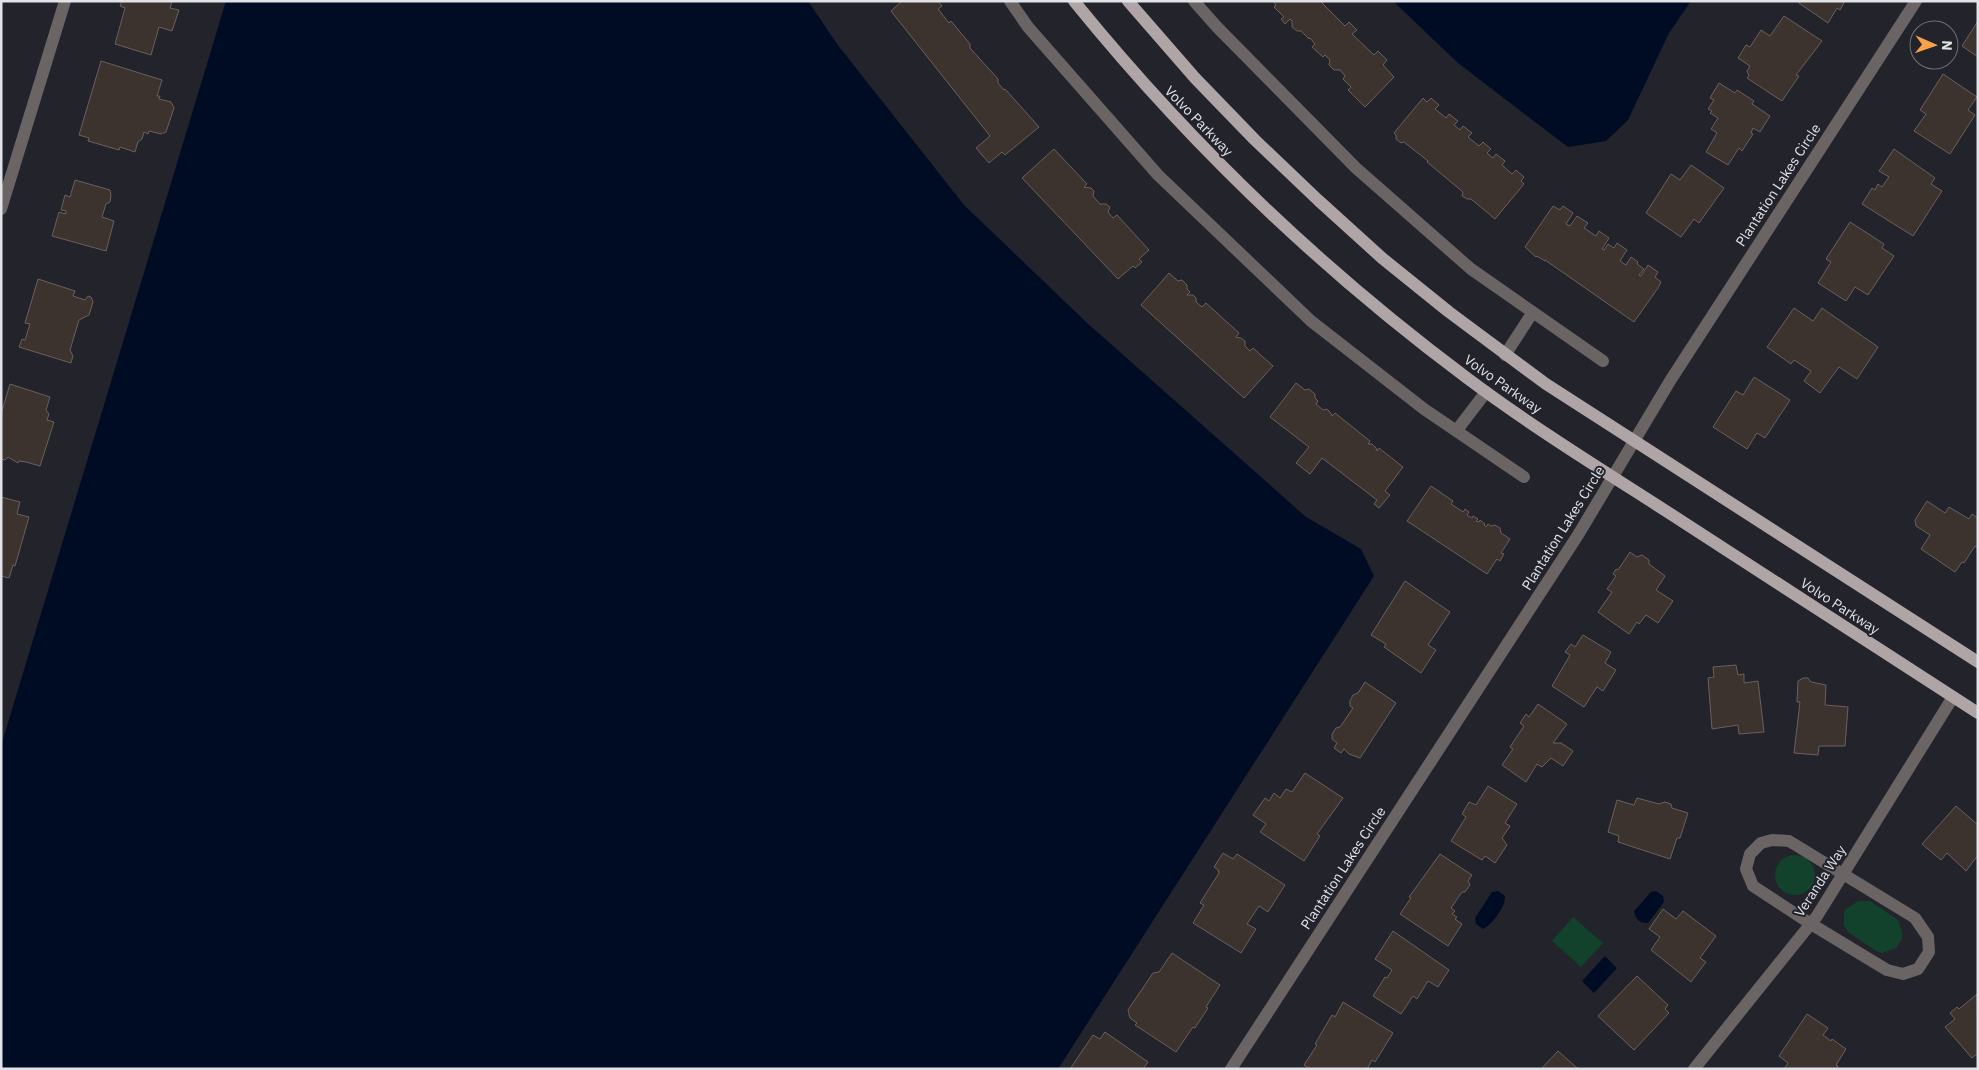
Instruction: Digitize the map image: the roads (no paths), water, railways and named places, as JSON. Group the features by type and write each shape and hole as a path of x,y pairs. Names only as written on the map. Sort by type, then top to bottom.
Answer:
{"main road":[{"name":"Volvo Parkway","path":"1074,1 1150,92 1209,154 1344,281 1404,329 1486,392 1613,477 1978,713"},
{"name":"Volvo Parkway","path":"1128,1 1195,78 1255,140 1318,200 1382,258 1505,355 1634,441 1977,659"}],"street":[{"path":"1,209 64,1"},
{"path":"1010,1 1028,27 1165,182 1311,321 1424,409 1458,430 1524,477"},
{"path":"1194,1 1217,27 1356,168 1471,269 1603,361"},
{"name":"Plantation Lakes Circle","path":"1231,1069 1578,535 1634,441 1740,272 1916,1"},
{"path":"1505,355 1533,312"},
{"path":"1458,430 1486,392"},
{"name":"Veranda Way","path":"1694,1069 1811,924 1952,697"},
{"path":"1772,840 1789,841 1915,918 1928,937 1929,952 1918,969 1903,974 1887,970 1811,924 1753,886 1746,869 1750,854 1761,843 1772,840"}],"water":[{"path":"226,1 808,1 837,44 964,205 1086,322 1306,517 1361,549 1374,576 1058,1069 1,1069 1,746"},
{"path":"1393,1 1691,1 1669,33 1628,120 1606,141 1568,147 1458,63"},
{"path":"1498,891 1505,896 1505,900 1501,910 1487,927 1483,929 1476,924 1475,918 1492,892"},
{"path":"1656,891 1663,896 1664,902 1648,923 1640,922 1634,911 1651,892"},
{"path":"1605,956 1617,968 1594,993 1582,981"}]}
